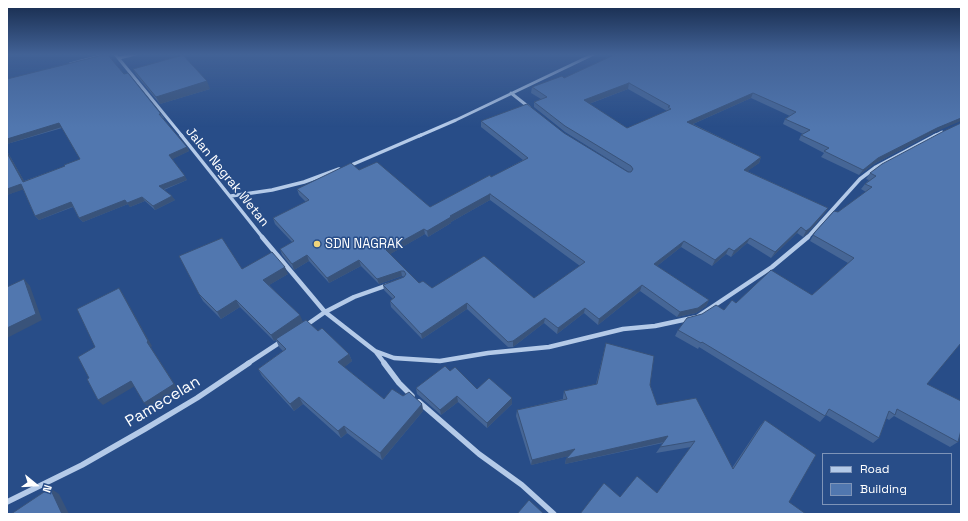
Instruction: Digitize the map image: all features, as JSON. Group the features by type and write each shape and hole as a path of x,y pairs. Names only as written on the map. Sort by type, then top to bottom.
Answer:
{"street":[{"name":"Jalan Nagrak Wetan","path":"135,78 231,196 254,228 325,312 375,351"},
{"path":"231,196 287,187 358,163 456,120 542,78"},
{"path":"511,93 535,112"},
{"path":"375,351 394,358 440,361 488,353 549,347 623,329 655,326 697,316 772,267 806,239 860,179 876,167 949,129"},
{"path":"300,329 325,312 354,297 396,282"},
{"name":"Pamecelan","path":"7,502 82,465 152,425 197,398 287,338"},
{"path":"375,351 398,383 479,454 522,485 554,514"}],"building":[{"path":"132,78 161,114 159,114 187,147 169,155 185,176 159,186 172,196 153,206 142,197 127,203 125,200 79,218 71,202 35,216 21,184 7,189 7,153 23,182 80,159 59,123 7,139 7,79"},
{"path":"141,78 205,78 207,81 156,97"},
{"path":"556,78 961,78 961,118 937,128 878,158 863,170 824,151 829,148 801,135 810,130 785,119 796,112 753,93 687,122 761,157 744,170 828,208 810,228 806,231 801,227 775,252 750,238 734,251 729,248 715,260 684,241 654,264 709,300 698,308 680,312 642,285 599,319 585,308 558,328 545,318 513,341 508,342 467,303 421,334 390,301 395,297 383,285 404,277 406,274 404,271 377,279 359,260 327,278 307,255 292,264 280,249 294,241 273,218 309,200 297,189 351,163 359,170 377,162 430,207 490,175 491,177 528,158 481,121 527,104 564,133 628,172 631,172 633,169 631,166 565,126 534,102 547,97 532,87","holes":["629,83 670,106 668,107 671,109 627,128 584,100","490,194 585,262 534,298 484,256 432,288 423,281 419,283 386,250 424,229 427,231 451,217 450,216"]},
{"path":"961,123 961,343 927,384 961,401 961,430 958,442 897,409 895,415 889,411 879,438 829,409 825,416 702,342 701,343 678,330 687,318 702,314 716,305 724,310 732,300 736,303 771,270 812,295 854,258 813,235 815,232 834,211 838,212 872,187 865,184 876,176 870,173 882,164"},
{"path":"222,238 242,269 272,252 285,267 263,280 300,315 271,335 236,300 217,312 199,294 179,256"},
{"path":"24,279 36,314 7,328 7,287"},
{"path":"119,288 148,341 147,342 174,384 144,403 131,381 98,400 78,357 95,347 77,309"},
{"path":"306,320 318,331 322,328 349,354 338,362 384,399 392,389 403,396 409,392 422,404 380,453 344,426 338,431 299,397 290,404 258,369 286,349 276,339"},
{"path":"606,343 654,356 650,385 657,405 696,398 733,469 765,420 816,455 789,502 806,514 580,514 604,483 620,497 637,476 657,493 695,441 660,447 668,436 566,459 575,449 532,460 517,410 567,399 564,391 597,384"},
{"path":"445,366 450,371 455,367 477,389 489,378 512,398 487,423 457,396 440,410 416,388"},
{"path":"50,488 62,514 11,514"},
{"path":"529,500 544,514 517,514"}],"place":[{"name":"SDN NAGRAK","path":"317,244"}]}
